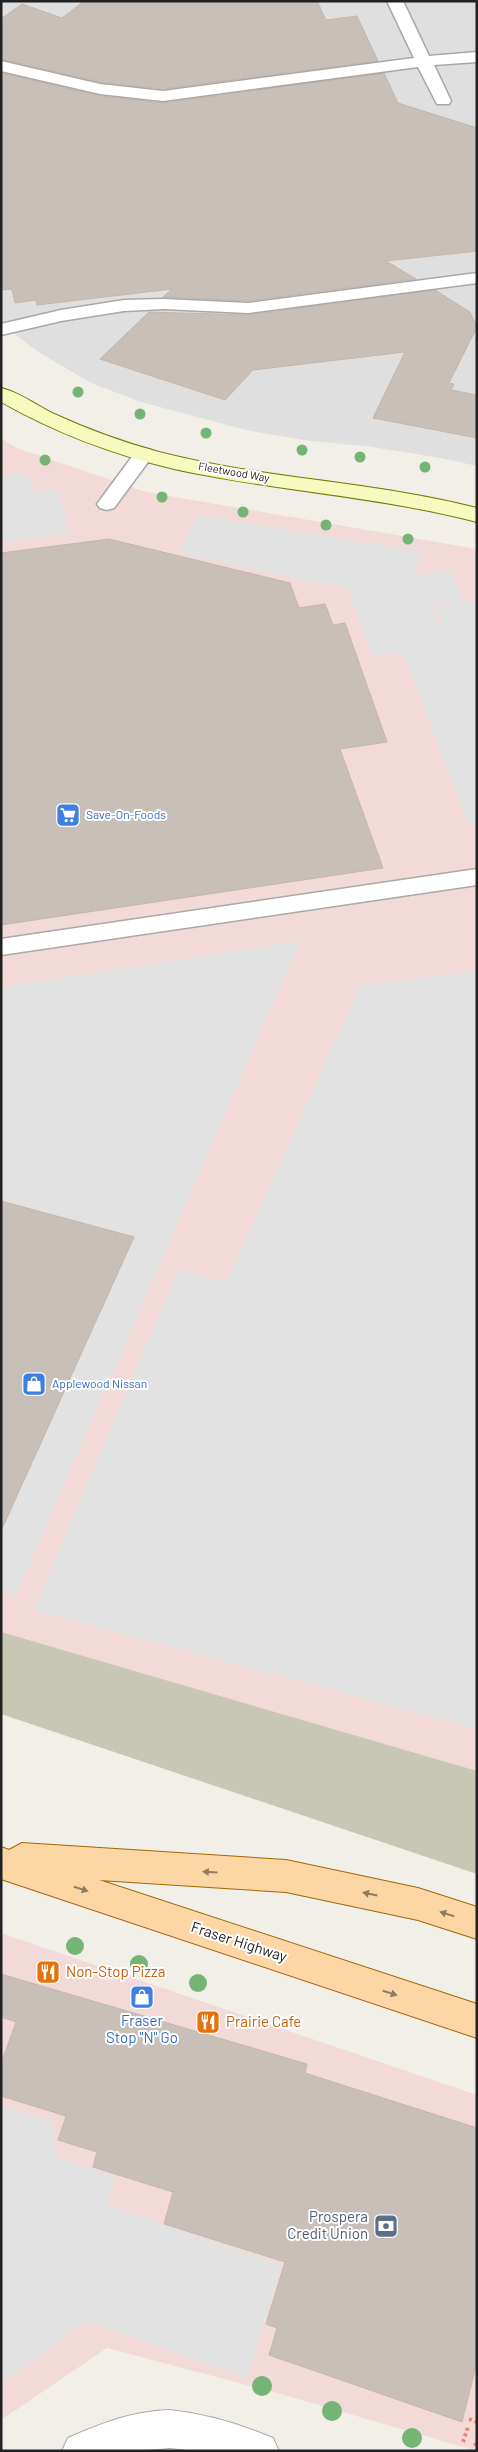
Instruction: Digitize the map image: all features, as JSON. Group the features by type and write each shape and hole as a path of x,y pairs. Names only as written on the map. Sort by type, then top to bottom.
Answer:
{"main road":[{"path":"1,1857 286,1876 418,1904 477,1923"},
{"name":"Fraser Highway","path":"1,1863 477,2021"}],"street":[{"name":"Fleetwood Way","path":"1,394 73,430 144,454 208,468 412,501 477,515"},
{"path":"82,2451 111,2437 153,2427 190,2430 260,2451"}],"lane":[{"path":"395,1 443,101"},
{"path":"1,66 48,75 91,88 138,96 163,96 424,61 477,57"},
{"path":"1,330 72,314 144,305 240,308 476,280"},
{"path":"107,504 144,454"},
{"path":"1,948 477,877"}],"path":[{"path":"469,2419 477,2422"},
{"path":"463,2442 468,2427"},
{"path":"475,2446 477,2440"}],"shaded area":[{"path":"1,1 477,1 477,466 372,447 303,440 246,430 141,402 91,383 40,353 1,324"},
{"path":"1,438 17,448 146,492 477,549 477,1827 1,1675"},
{"path":"27,472 33,492 58,489 70,533 1,543 1,476"},
{"path":"198,515 422,552 414,575 451,570 464,602 432,606 441,629 444,628 435,607 477,601 477,822 468,823 403,652 372,656 348,589 179,553"},
{"path":"300,941 16,1595 1,1590 1,987"},
{"path":"477,970 477,1729 34,1610 178,1269 226,1283 360,986"},
{"path":"1,1632 477,1771 477,1874 1,1714"},
{"path":"1,1933 477,2095 477,2451 277,2393 107,2348 1,2420"},
{"path":"1,2106 52,2121 57,2157 116,2177 106,2204 282,2265 247,2378 87,2321 1,2383"}],"building":[{"path":"84,1 317,1 326,20 357,16 378,61 163,89 100,82 1,59 1,19 22,4 62,18"},
{"path":"1,73 100,96 163,103 384,73 398,103 477,128 477,251 386,261 416,279 248,301 163,297 172,289 37,305 36,300 15,303 12,289 1,290"},
{"path":"435,290 470,312 477,327 449,383 454,384 451,390 477,395 477,438 373,418 405,352 253,370 225,400 100,359 149,312 248,315"},
{"path":"109,539 290,583 299,608 325,604 333,625 345,623 387,742 340,749 383,868 1,925 1,553"},
{"name":"Applewood Nissan","path":"1,1201 134,1237 1,1531"},
{"path":"1,1974 307,2064 305,2073 477,2128 477,2362 462,2422 269,2355 277,2328 266,2324 285,2262 164,2224 173,2192 93,2167 97,2152 58,2140 66,2116 1,2096 1,2064 16,2022 1,2017"}],"place":[{"name":"Save-On-Foods","path":"68,815"},
{"name":"Applewood Nissan","path":"34,1384"},
{"name":"Non-Stop Pizza","path":"48,1972"},
{"name":"Fraser Stop \"N\" Go","path":"142,1997"},
{"name":"Prairie Cafe","path":"208,2022"},
{"name":"Prospera Credit Union","path":"386,2226"}]}
